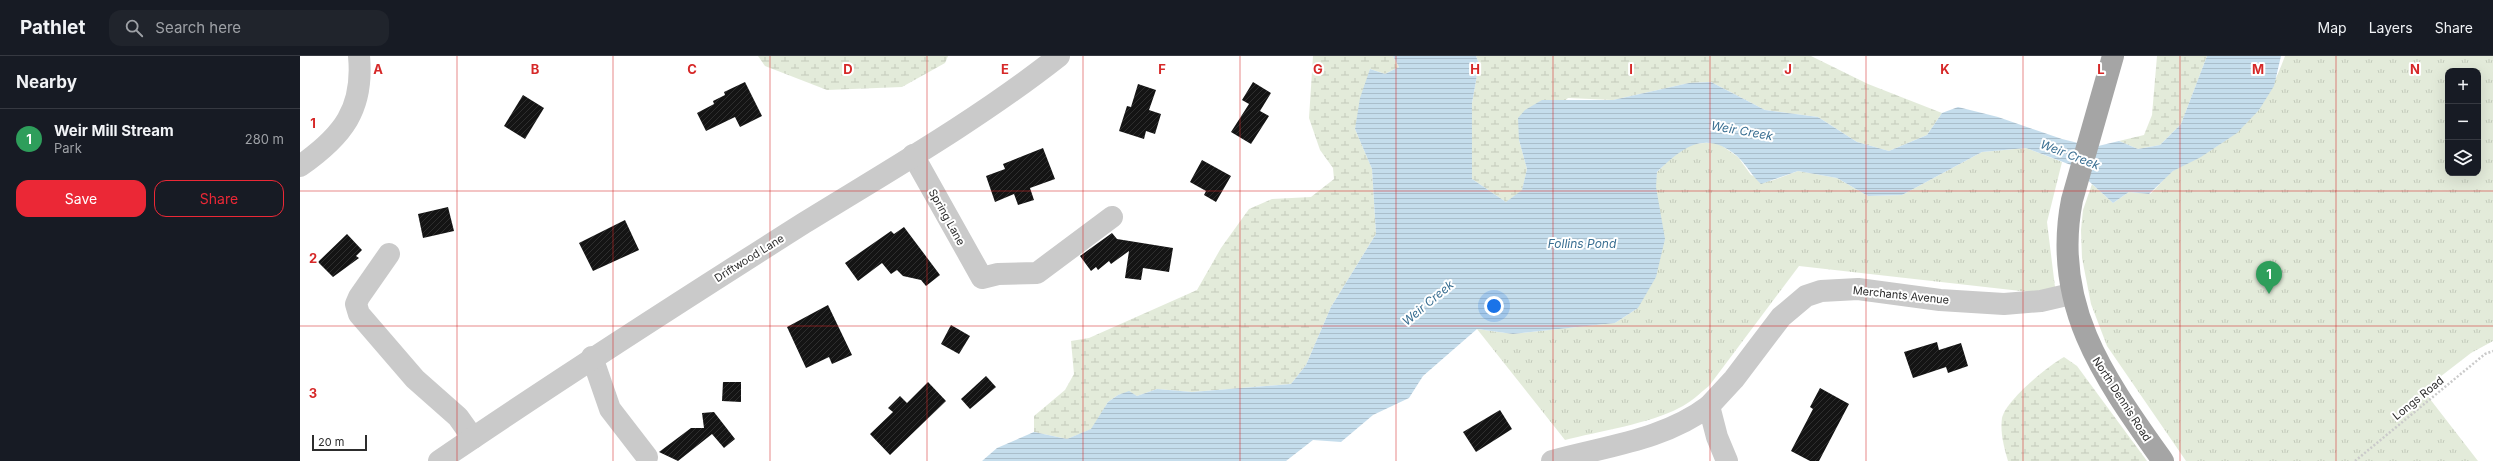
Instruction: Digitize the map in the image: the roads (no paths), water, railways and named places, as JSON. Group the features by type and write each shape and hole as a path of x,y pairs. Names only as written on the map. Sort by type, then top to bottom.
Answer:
{"main road":[{"name":"North Dennis Road","path":"2113,56 2075,185 2067,222 2067,250 2071,294 2083,331 2102,370 2163,461"}],"street":[{"path":"300,166 330,142 344,126 360,93 359,56"},
{"name":"Driftwood Lane","path":"439,461 592,357 913,155 1031,78 1059,56"},
{"name":"Spring Lane","path":"913,155 982,278 998,274 1037,273 1112,217"},
{"path":"389,254 359,297 356,304 359,314 415,379 458,417 473,438"},
{"name":"Merchants Avenue","path":"1552,461 1659,432 1694,417 1709,406 1734,380 1781,317 1806,296 1821,290 1858,289 1940,300 2004,304 2041,301 2071,294"},
{"path":"592,357 610,409 648,457"},
{"path":"1709,406 1717,437 1727,461"}],"water":[{"name":"Follins Pond","path":"1393,56 1476,56 1479,64 1472,103 1472,179 1506,202 1522,190 1527,169 1519,140 1518,118 1525,110 1542,100 1613,100 1689,83 1711,82 1765,110 1818,117 1857,142 1889,151 1927,135 1942,113 1958,107 1998,117 2062,139 2094,147 2119,141 2138,149 2160,145 2181,124 2207,56 2281,56 2274,86 2259,110 2237,133 2201,157 2173,171 2149,194 2129,192 2113,203 2071,165 2026,148 1982,152 1902,195 1868,196 1837,178 1798,171 1761,184 1737,156 1725,148 1715,144 1704,143 1694,145 1685,149 1666,163 1657,172 1656,187 1665,239 1656,277 1638,308 1615,323 1513,334 1477,329 1423,376 1409,398 1373,415 1341,442 1313,440 1286,461 982,461 997,448 1034,432 1067,439 1091,429 1108,402 1118,395 1129,391 1137,396 1157,389 1192,392 1291,384 1306,365 1331,307 1376,234 1372,169 1355,129 1360,98 1370,69 1385,74 1399,67"}],"place":[{"name":"Weir Mill Stream","path":"2269,294"}],"water label":[{"name":"Weir Creek","path":"1742,131"},
{"name":"Weir Creek","path":"2070,155"},
{"name":"Weir Creek","path":"1428,303"}]}
